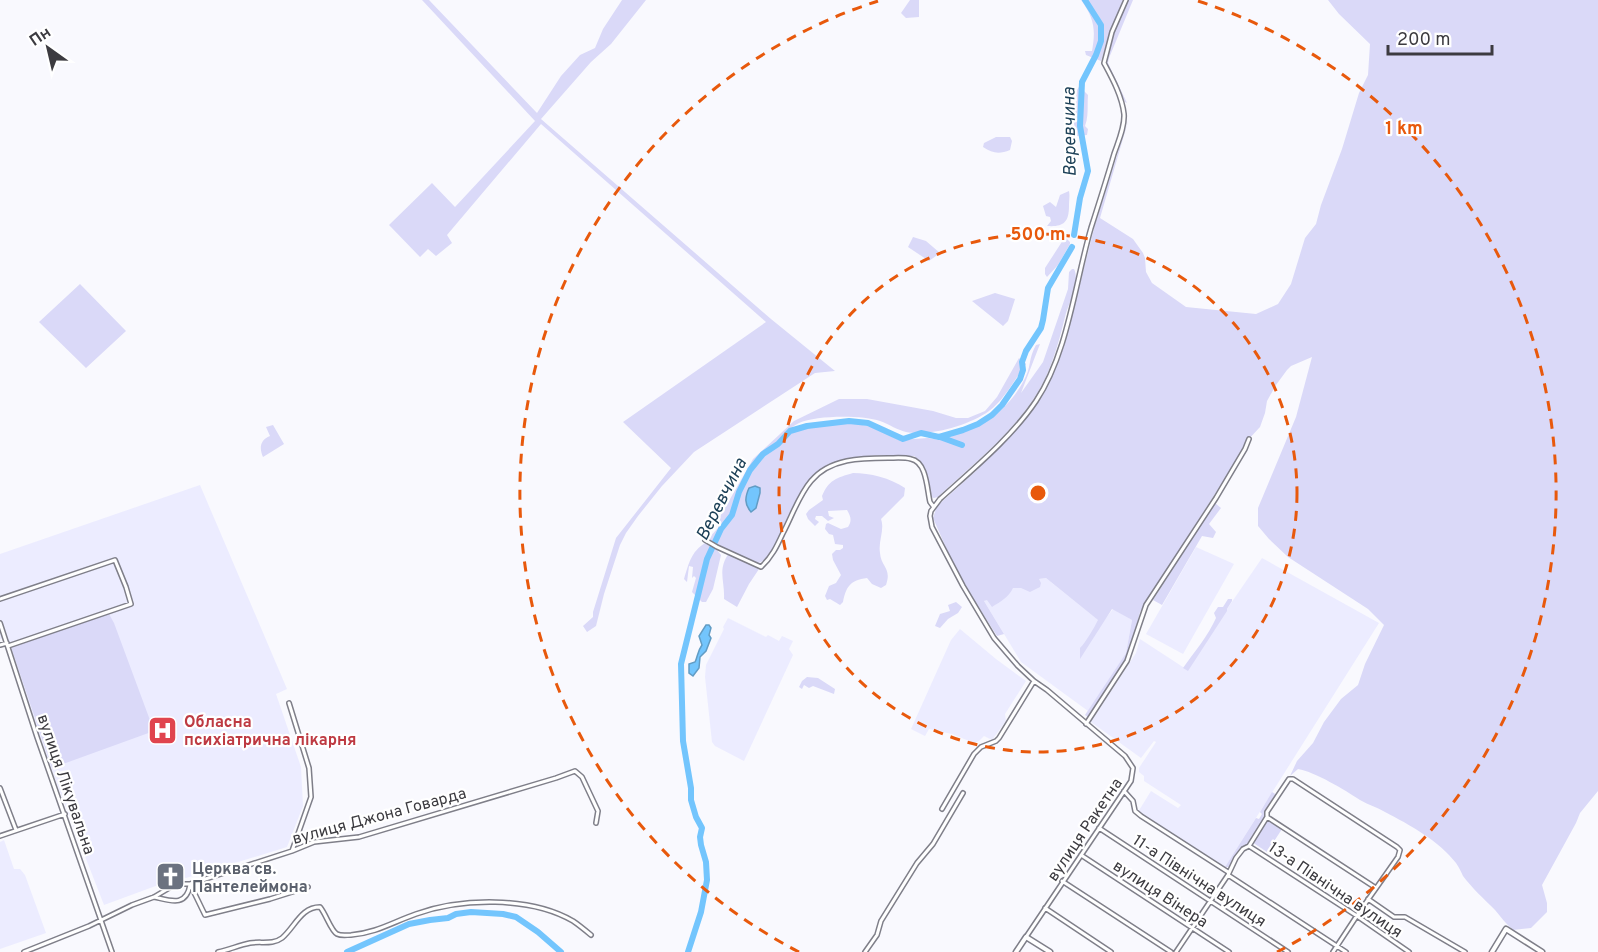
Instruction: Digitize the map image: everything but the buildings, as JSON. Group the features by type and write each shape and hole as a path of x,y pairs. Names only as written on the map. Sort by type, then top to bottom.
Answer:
{"street":[{"path":"933,506 1022,420 1036,401 1050,375 1062,342 1090,230 1121,133 1124,116 1122,104 1104,63 1112,32 1126,0"},
{"path":"1086,724 1127,661 1146,605 1216,498 1249,439"},
{"name":"вулиця Ракетна","path":"705,540 760,567 773,555 813,478 833,465 863,458 904,458 915,460 923,469 930,502 933,506 930,516 932,527 973,604 998,643 1034,681 1125,756 1131,765 1133,776 1124,791 1016,952"},
{"path":"0,599 115,560 131,603 7,645 0,645"},
{"name":"вулиця Лікувальна","path":"0,623 112,952"},
{"path":"942,809 974,754 981,747 999,738 1034,681"},
{"path":"289,703 309,768 311,798 292,850"},
{"name":"вулиця Джона Говарда","path":"24,952 154,897 176,884 188,885 321,840 359,837 575,771 582,777 598,811 596,823"},
{"path":"1176,952 1210,902 1239,852 1249,846 1267,816 1267,812 1290,779 1398,848 1400,853 1333,952"},
{"path":"0,788 16,830"},
{"path":"1124,791 1133,801 1136,811 1141,816 1346,952"},
{"path":"865,952 877,935 881,921 916,863 933,844 963,793"},
{"path":"0,836 65,814"},
{"path":"1267,816 1376,888"},
{"name":"11-а Північна вулиця","path":"1099,828 1287,952"},
{"name":"13-а Північна вулиця","path":"1249,846 1409,952"},
{"name":"вулиця Вінера","path":"1081,855 1229,952"},
{"path":"1062,881 1171,952"},
{"path":"188,885 205,915 308,887"},
{"name":"вулиця Джона Говарда","path":"165,899 171,902 181,899 189,892 188,885"},
{"path":"154,897 165,899 163,895 165,889"},
{"path":"1368,899 1394,917 1405,917 1465,952"},
{"path":"218,952 249,943 278,941 300,917 314,907 320,907 332,930 342,935 367,933 422,912 459,904 484,902 523,904 543,909 571,920 591,935"},
{"path":"1045,908 1111,952"},
{"path":"1492,952 1506,929 1542,952"},
{"path":"1026,937 1050,952"}],"shaded area":[{"path":"422,0 429,0 537,113 561,76 580,55 595,48 603,29 622,0 646,0 611,44 591,62 541,119 771,319 835,371 815,373 694,452 662,486 626,533 604,594 596,626 587,632 583,626 593,617 616,538 671,468 623,422 766,322 541,124 447,235 452,243 436,256 428,249 420,257 389,225 432,183 455,207 535,121"},
{"path":"910,0 919,0 919,17 906,18 901,13"},
{"path":"1081,0 1123,0 1101,61 1086,55 1085,51 1092,51 1094,30 1089,12"},
{"path":"1128,0 1133,0 1108,63 1127,103 1107,64 1112,39"},
{"path":"1328,0 1598,0 1598,791 1580,813 1542,885 1547,912 1531,928 1513,930 1463,876 1449,855 1414,828 1313,774 1298,769 1290,776 1297,761 1313,743 1324,722 1341,699 1358,685 1365,664 1384,625 1368,609 1288,557 1258,526 1258,508 1296,417 1312,357 1291,366 1276,385 1267,401 1260,427 1247,441 1140,612 1125,662 1088,717 1085,715 1126,653 1132,620 1112,609 1080,659 1080,648 1098,620 1046,578 1039,579 1040,587 1030,592 1021,588 1013,588 1007,597 992,607 987,600 984,601 1004,634 997,636 951,559 933,518 937,506 976,471 1028,416 1042,396 1064,346 1096,221 1129,118 1100,218 1133,239 1143,253 1146,272 1152,283 1186,307 1256,314 1278,304 1291,284 1305,238 1316,224 1359,93 1368,75 1370,44"},
{"path":"1080,85 1083,85 1088,95 1085,126 1088,129 1087,135 1077,136 1073,111 1077,100 1076,92"},
{"path":"996,137 1010,137 1012,141 1010,150 996,153 983,147 984,143"},
{"path":"1069,191 1069,212 1066,220 1061,225 1047,226 1051,221 1050,217 1046,216 1043,206 1050,202 1056,207 1060,195"},
{"path":"913,237 926,241 940,253 929,261 908,247"},
{"path":"1065,237 1070,244 1058,265 1047,277 1045,268"},
{"path":"1072,269 1076,274 1074,291 1043,383 1009,430 938,497 931,497 922,464 914,456 874,455 848,458 824,468 813,476 800,495 779,539 764,560 757,563 747,561 708,539 718,528 718,520 753,459 794,421 839,399 867,399 933,411 956,418 968,418 985,411 997,397 1019,358 1026,364 1004,395 989,411 949,429 915,433 903,431 872,419 816,418 795,425 772,447 791,432 804,427 853,423 872,427 899,440 928,438 940,440 987,421 1008,402 1020,387 1036,345 1040,344 1021,393 1043,362 1068,289 1069,272"},
{"path":"80,284 126,331 86,368 39,322"},
{"path":"995,293 1015,299 1008,321 1003,326 972,301"},
{"path":"273,425 284,444 263,457 261,445 270,436 266,427"},
{"path":"853,473 880,477 905,488 904,496 881,519 880,549 888,575 886,585 881,588 872,584 867,578 856,580 847,588 840,605 830,599 827,600 825,596 829,586 836,583 841,575 832,554 843,548 843,545 835,544 833,535 825,529 828,523 841,529 848,527 849,515 847,510 828,511 829,516 834,518 828,521 822,516 816,516 815,519 819,522 815,526 806,514 823,500 822,496 830,483"},
{"name":"Обласна психіатрична лікарня","path":"200,485 287,689 276,694 301,767 303,806 287,847 186,878 182,877 179,869 162,874 157,873 161,884 104,905 53,774 6,638 0,639 0,554"},
{"path":"1215,503 1221,508 1209,524 1216,532 1213,538 1202,536 1162,605 1153,600"},
{"path":"705,543 721,555 713,589 706,602 702,602 692,592 696,578 694,576 692,578 693,567 689,566 687,582 684,579 689,563 694,554"},
{"path":"1196,547 1234,564 1183,654 1146,634"},
{"path":"729,553 759,569 737,607 724,599 722,570"},
{"path":"1262,558 1379,623 1225,867 1138,812 1151,791 1178,808 1181,805 1144,781 1144,776 1139,772 1139,768 1156,742 1154,741 1141,758 1091,722 1136,653 1140,639 1186,669"},
{"path":"1046,578 1102,623 1113,609 1132,620 1126,653 1088,711 1021,662 984,601 1016,583"},
{"path":"1228,599 1232,601 1227,611 1188,671 1183,668 1213,625 1216,618 1214,613 1218,607 1223,607"},
{"path":"956,602 962,607 958,613 940,628 935,626 940,614 950,611 948,605"},
{"path":"109,614 154,731 52,768 11,647"},
{"path":"728,618 766,637 768,635 779,641 782,636 793,641 789,649 793,655 744,761 715,746 712,742 705,677 706,665"},
{"path":"960,629 1026,681 1005,714 1006,721 992,740 984,736 974,743 952,734 929,729 925,736 911,729 951,640"},
{"path":"807,677 818,678 835,689 834,694 813,686 809,688 804,685 802,689 799,687"},
{"path":"1272,792 1277,795 1265,812 1265,818 1250,843 1241,848 1229,867 1225,867 1256,818 1259,819 1262,814 1260,812"},
{"path":"1267,820 1282,829 1267,852 1252,842"},
{"path":"4,840 14,869 20,869 25,875 46,933 0,949 0,842"}],"water":[{"path":"755,486 760,488 760,493 756,508 751,512 746,503 746,497 749,488"},
{"path":"706,625 711,628 709,635 711,638 706,651 700,657 699,668 693,676 689,673 689,664 696,660 702,645 699,636"}],"waterway":[{"name":"Веревчина","path":"1074,235 1080,198 1088,171 1080,126 1082,82 1101,41 1101,25 1085,0"},
{"name":"Веревчина","path":"688,952 701,912 707,880 706,862 700,837 702,828 691,800 683,741 681,664 707,559 721,529 732,515 739,492 750,470 763,454 778,444 790,431 807,426 849,421 868,423 903,439 921,433 939,437 978,424 992,415 1020,379 1026,351 1041,328 1048,288 1072,247"},
{"path":"940,437 962,445"},
{"name":"Веревчина","path":"347,952 409,924 471,912 516,917 561,952"}],"place":[{"name":"Обласна психіатрична лікарня","path":"163,730"},
{"name":"Церква св. Пантелеймона","path":"171,877"}]}
